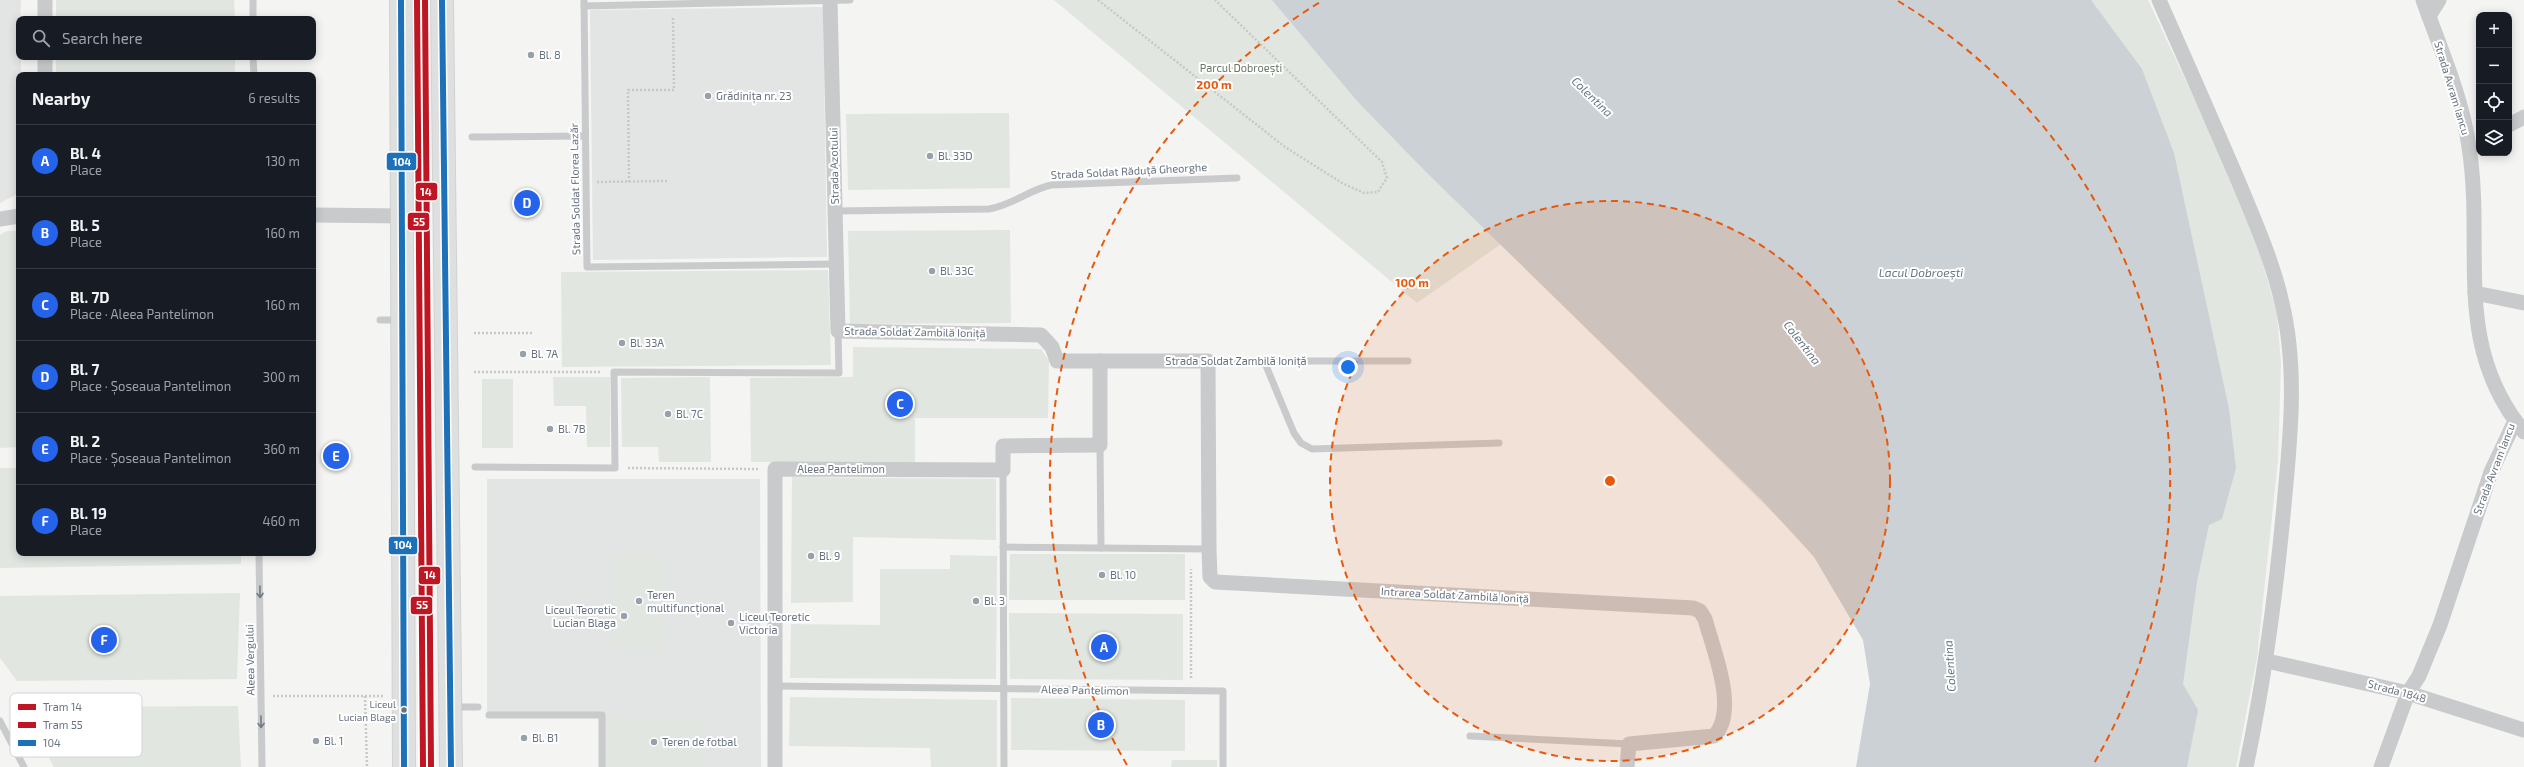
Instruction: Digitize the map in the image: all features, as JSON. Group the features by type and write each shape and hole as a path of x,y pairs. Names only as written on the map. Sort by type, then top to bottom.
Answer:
{"main road":[{"path":"401,0 404,767"},
{"path":"442,0 451,767"}],"street":[{"path":"45,0 45,16"},
{"name":"Strada Azotului","path":"830,0 838,331"},
{"path":"2159,0 2209,111 2256,224 2284,310 2290,369 2290,432 2282,535 2267,661 2246,767"},
{"name":"Strada Avram Iancu","path":"2381,767 2408,693 2419,676 2440,625 2491,472 2519,426 2497,393 2488,374 2482,350 2475,293 2474,144 2423,0"},
{"path":"2429,16 2439,0"},
{"path":"45,60 45,72"},
{"path":"2512,123 2524,117"},
{"path":"316,215 402,216"},
{"path":"0,219 16,216"},
{"path":"2475,293 2524,302"},
{"name":"Strada Soldat Zambilă Ioniță","path":"838,331 1041,335 1052,347 1057,361 1208,361"},
{"path":"1003,470 1003,446 1100,445 1100,361"},
{"name":"Intrarea Soldat Zambilă Ioniță","path":"1208,361 1209,549 1210,577 1215,582 1685,608 1700,611 1705,619 1722,683 1724,716 1721,728 1714,736 1629,744"},
{"path":"775,469 775,767"},
{"name":"Aleea Pantelimon","path":"775,469 1003,470"},
{"name":"Strada 1848","path":"2267,661 2408,693 2524,730"},
{"path":"1628,767 1629,744"}],"lane":[{"path":"253,0 253,16"},
{"name":"Strada Soldat Florea Lazăr","path":"836,264 587,267 584,3 672,4 850,0"},
{"path":"253,60 254,72"},
{"path":"472,137 585,136"},
{"name":"Strada Soldat Răduță Gheorghe","path":"835,211 989,209 1006,206 1034,191 1051,185 1238,178"},
{"path":"380,320 403,320"},
{"name":"Strada Soldat Zambilă Ioniță","path":"614,372 839,373 838,331"},
{"name":"Strada Soldat Zambilă Ioniță","path":"1208,361 1408,361"},
{"path":"1264,361 1294,433 1301,443 1312,449 1499,443"},
{"path":"475,467 615,468 614,372"},
{"path":"1100,445 1101,548"},
{"path":"1003,470 1004,767"},
{"path":"1003,547 1209,549"},
{"name":"Aleea Vergului","path":"259,556 262,767"},
{"name":"Aleea Pantelimon","path":"775,686 1223,691 1223,767"},
{"path":"450,707 478,707"},
{"path":"489,715 602,715 602,767"},
{"path":"0,721 10,740"},
{"name":"Intrarea Soldat Zambilă Ioniță","path":"1470,736 1629,744"},
{"path":"19,757 24,767"}],"path":[{"path":"1098,0 1285,147 1342,183 1364,193 1378,192 1387,178 1382,162 1215,0"},
{"path":"629,182 628,90 674,90 672,4"},
{"path":"586,182 667,181"},
{"path":"474,334 533,333"},
{"path":"474,372 614,372"},
{"path":"615,468 775,469"},
{"path":"1191,549 1191,691"},
{"path":"261,696 384,696"},
{"path":"365,696 367,767"}],"shaded area":[{"path":"0,0 21,0 20,16 16,16 16,60 21,60 21,72 16,72 16,195 0,203"},
{"name":"Grădinița nr. 23","path":"823,7 827,257 593,260 590,10"},
{"name":"Liceul Teoretic Lucian Blaga","path":"487,479 760,479 761,767 604,767 604,714 487,714"}],"green space":[{"path":"56,0 234,0 235,16 56,16"},
{"name":"Parcul Dobroești","path":"1054,0 1403,0 1788,528 1501,244 1417,303"},
{"path":"2075,0 2148,0 2208,128 2260,254 2277,313 2281,364 2278,460 2257,658 2236,767 1961,767"},
{"path":"56,60 235,60 235,72 56,72"},
{"path":"1009,113 1010,188 848,190 846,114"},
{"path":"1010,230 1011,323 850,324 848,231"},
{"path":"7,231 16,231 16,447 0,448 0,235"},
{"path":"828,270 831,365 562,367 561,272"},
{"path":"853,347 1041,349 1049,361 1048,418 915,418 915,462 751,462 750,378 853,377"},
{"path":"553,377 610,377 610,447 587,447 586,406 554,406"},
{"path":"710,377 711,462 659,462 658,447 622,447 621,378"},
{"path":"482,379 513,379 513,448 482,448"},
{"path":"0,468 16,468 16,556 241,556 241,564 0,568"},
{"path":"792,477 996,479 996,540 853,537 853,602 791,603"},
{"name":"Teren multifuncțional","path":"614,554 664,554 664,649 613,648"},
{"name":"Bl. 10","path":"1010,554 1185,554 1185,600 1009,600"},
{"path":"950,555 997,556 996,679 790,678 791,624 880,625 880,569 950,569"},
{"path":"240,593 237,679 17,681 0,658 0,596"},
{"path":"1009,613 1183,614 1183,680 1010,679"},
{"path":"790,697 997,700 997,767 931,767 930,748 789,746"},
{"path":"1011,698 1185,700 1185,751 1011,750"},
{"path":"142,706 238,706 241,767 54,767 48,757 142,757"},
{"name":"Teren de fotbal","path":"607,716 701,718 701,767 606,767"},
{"path":"1172,760 1217,760 1217,767 1171,767"}],"water":[{"name":"Lacul Dobroești","path":"1272,0 2091,0 2142,69 2174,153 2229,409 2236,468 2222,519 2209,525 2197,582 2183,684 2198,710 2187,767 1856,767 1870,684 1863,640 1814,557 1761,499 1425,171 1358,102"}],"tram line":[{"name":"55","path":"417,0 423,767"},
{"name":"14","path":"425,0 431,767"}],"transit line":[{"name":"104","path":"401,0 404,767"},
{"name":"104","path":"442,0 451,767"}],"place":[{"name":"Bl. 8","path":"531,55"},
{"name":"Grădinița nr. 23","path":"708,96"},
{"name":"Bl. 33D","path":"930,156"},
{"name":"Bl. 7","path":"527,203"},
{"name":"Bl. 33C","path":"932,271"},
{"name":"Bl. 33A","path":"622,343"},
{"name":"Bl. 7A","path":"523,354"},
{"name":"Bl. 7D","path":"900,404"},
{"name":"Bl. 7C","path":"668,414"},
{"name":"Bl. 7B","path":"550,429"},
{"name":"Bl. 2","path":"336,456"},
{"name":"Bl. 9","path":"811,556"},
{"name":"Bl. 10","path":"1102,575"},
{"name":"Teren multifuncțional","path":"639,601"},
{"name":"Bl. 3","path":"976,601"},
{"name":"Liceul Teoretic Lucian Blaga","path":"624,616"},
{"name":"Liceul Teoretic Victoria","path":"731,623"},
{"name":"Bl. 19","path":"104,640"},
{"name":"Bl. 4","path":"1104,647"},
{"name":"Liceul Lucian Blaga","path":"404,710"},
{"name":"Bl. 5","path":"1101,725"},
{"name":"Bl. B1","path":"524,738"},
{"name":"Bl. 1","path":"316,741"},
{"name":"Teren de fotbal","path":"654,742"}],"water label":[{"name":"Colentina","path":"1592,97"},
{"name":"Colentina","path":"1802,343"},
{"name":"Colentina","path":"1950,666"}]}
